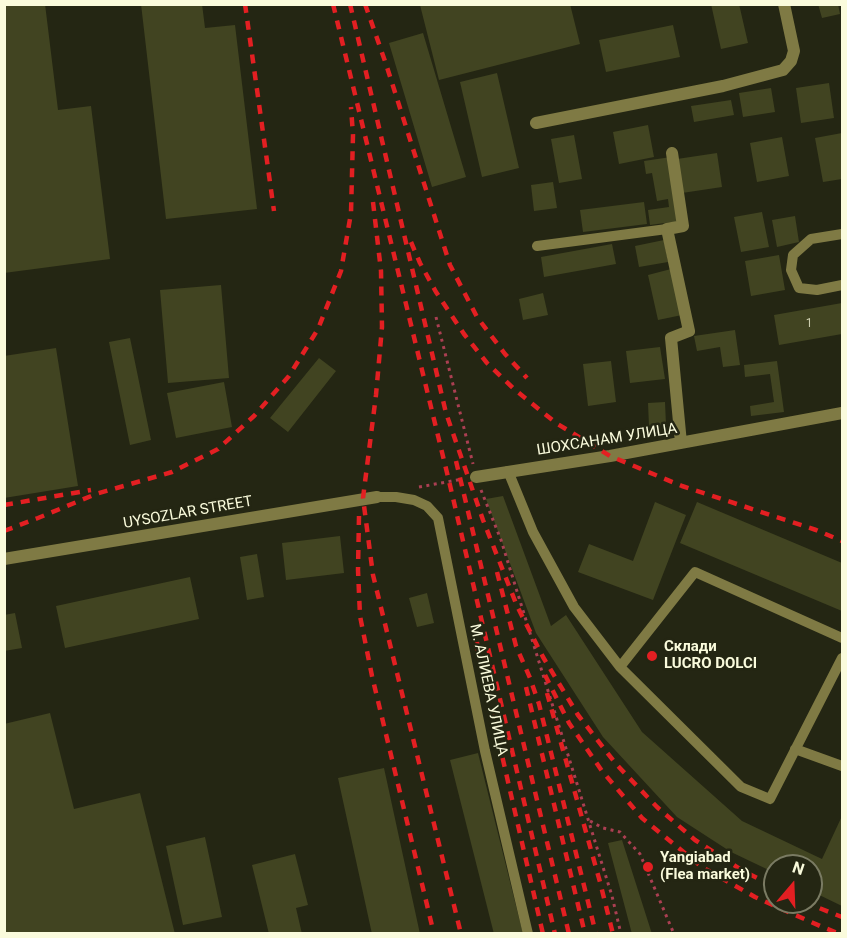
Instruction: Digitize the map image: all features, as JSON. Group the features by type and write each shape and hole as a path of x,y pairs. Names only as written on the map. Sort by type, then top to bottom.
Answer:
{"street":[{"path":"536,123 723,86 783,70 791,61 794,51 784,4"},
{"path":"672,153 683,226 667,229 689,331 671,338 681,443"},
{"name":"ШОХСАНАМ УЛИЦА","path":"476,477 610,456 843,413"},
{"name":"UYSOZLAR STREET","path":"4,559 377,497"}],"lane":[{"path":"537,246 667,229"},
{"path":"843,234 811,239 793,255 791,270 799,288 817,290 843,285"},
{"path":"508,471 533,532 574,607 620,667 741,787 770,799 843,658"},
{"name":"М. АЛИЕВА УЛИЦА","path":"377,497 414,500 427,506 438,518 485,751 528,933"},
{"path":"620,667 695,572 843,638"},
{"path":"795,749 843,766"}],"path":[{"path":"436,317 476,477 501,540 612,896 621,933"},
{"path":"418,488 476,477"},
{"path":"589,821 603,828 620,832 640,854 674,933"}],"building":[{"path":"4,4 45,4 58,110 91,106 110,259 4,273"},
{"path":"141,4 202,4 205,28 235,25 257,209 166,219"},
{"path":"570,4 580,44 439,80 420,5"},
{"path":"711,4 739,4 748,43 721,49"},
{"path":"818,4 838,4 840,14 822,18"},
{"path":"673,25 680,57 606,72 599,40"},
{"path":"423,33 466,177 432,187 389,43"},
{"path":"497,73 519,168 482,177 460,82"},
{"path":"829,83 834,118 801,123 796,88"},
{"path":"771,88 775,112 743,117 739,93"},
{"path":"731,100 734,115 694,122 691,106"},
{"path":"648,125 654,157 619,164 613,132"},
{"path":"842,133 842,179 823,182 815,138"},
{"path":"574,135 582,179 559,183 551,139"},
{"path":"782,137 789,176 757,182 750,143"},
{"path":"717,153 722,187 682,193 677,159"},
{"path":"671,157 680,221 650,225 648,210 669,207 668,199 657,201 652,173 646,174 644,161"},
{"path":"553,182 557,208 534,211 531,185"},
{"path":"644,202 647,224 583,232 580,210"},
{"path":"762,212 769,247 741,252 734,217"},
{"path":"795,216 799,242 777,247 772,220"},
{"path":"664,240 668,262 639,267 635,246"},
{"path":"612,244 616,264 544,277 541,257"},
{"path":"779,255 785,290 751,296 745,261"},
{"path":"671,269 682,315 658,320 648,275"},
{"path":"221,285 229,378 168,383 160,290"},
{"path":"543,293 548,315 523,320 519,299"},
{"path":"842,303 842,334 779,345 774,315"},
{"path":"735,330 740,365 723,367 720,347 697,351 694,336"},
{"path":"130,338 151,440 130,445 109,342"},
{"path":"660,347 665,379 630,383 626,351"},
{"path":"56,348 78,486 4,498 4,356"},
{"path":"319,358 336,371 288,432 270,418"},
{"path":"611,361 616,402 588,406 583,364"},
{"path":"777,361 784,412 751,416 750,406 774,402 770,374 745,377 744,365"},
{"path":"224,382 232,427 176,438 167,393"},
{"path":"665,402 666,425 649,426 648,403"},
{"path":"503,496 551,626 566,615 642,732 742,821 811,854 763,854 763,867 731,852 677,817 603,737 536,633 486,499"},
{"path":"655,502 686,515 653,600 578,572 589,544 633,561"},
{"path":"697,502 842,563 842,611 680,543"},
{"path":"340,536 344,573 286,580 282,543"},
{"path":"257,554 264,597 247,600 240,557"},
{"path":"190,577 199,619 65,648 56,606"},
{"path":"427,593 434,623 417,627 409,598"},
{"path":"15,613 22,648 4,651 4,615"},
{"path":"50,713 74,809 140,793 175,934 4,934 4,724"},
{"path":"478,753 523,934 494,934 450,760"},
{"path":"384,768 420,934 372,934 338,778"},
{"path":"842,816 842,906 823,897 823,857"},
{"path":"205,837 222,917 183,925 166,846"},
{"path":"622,840 652,934 632,934 608,843"},
{"path":"295,854 308,905 296,908 302,934 269,934 252,865"}],"railway":[{"path":"245,4 274,211"},
{"path":"333,4 449,481 555,934"},
{"path":"350,4 446,413 483,520 517,606 543,657 578,715 616,764 657,807 695,840 763,881"},
{"path":"365,4 450,265 477,317 505,354 527,378"},
{"path":"4,531 96,494 172,472 218,449 254,416 289,376 318,329 341,271 351,213 353,135 351,107"},
{"path":"373,202 381,271 382,327 363,498 373,575 461,934"},
{"path":"411,242 436,292 487,363 514,389 556,423 610,456 682,486 816,530 842,541"},
{"path":"456,461 569,934"},
{"path":"4,505 91,490"},
{"path":"359,516 360,616 372,676 434,934"},
{"path":"497,572 516,646 539,704 596,934"},
{"path":"475,625 478,651 543,934"},
{"path":"545,675 569,723 602,771 642,818 702,867 755,897 840,934"},
{"path":"526,687 585,934"},
{"path":"547,693 613,934"},
{"path":"823,910 842,917"}],"place":[{"name":"Склади LUCRO DOLCI","path":"652,656"},
{"name":"Yangiabad (Flea market)","path":"648,867"}]}
